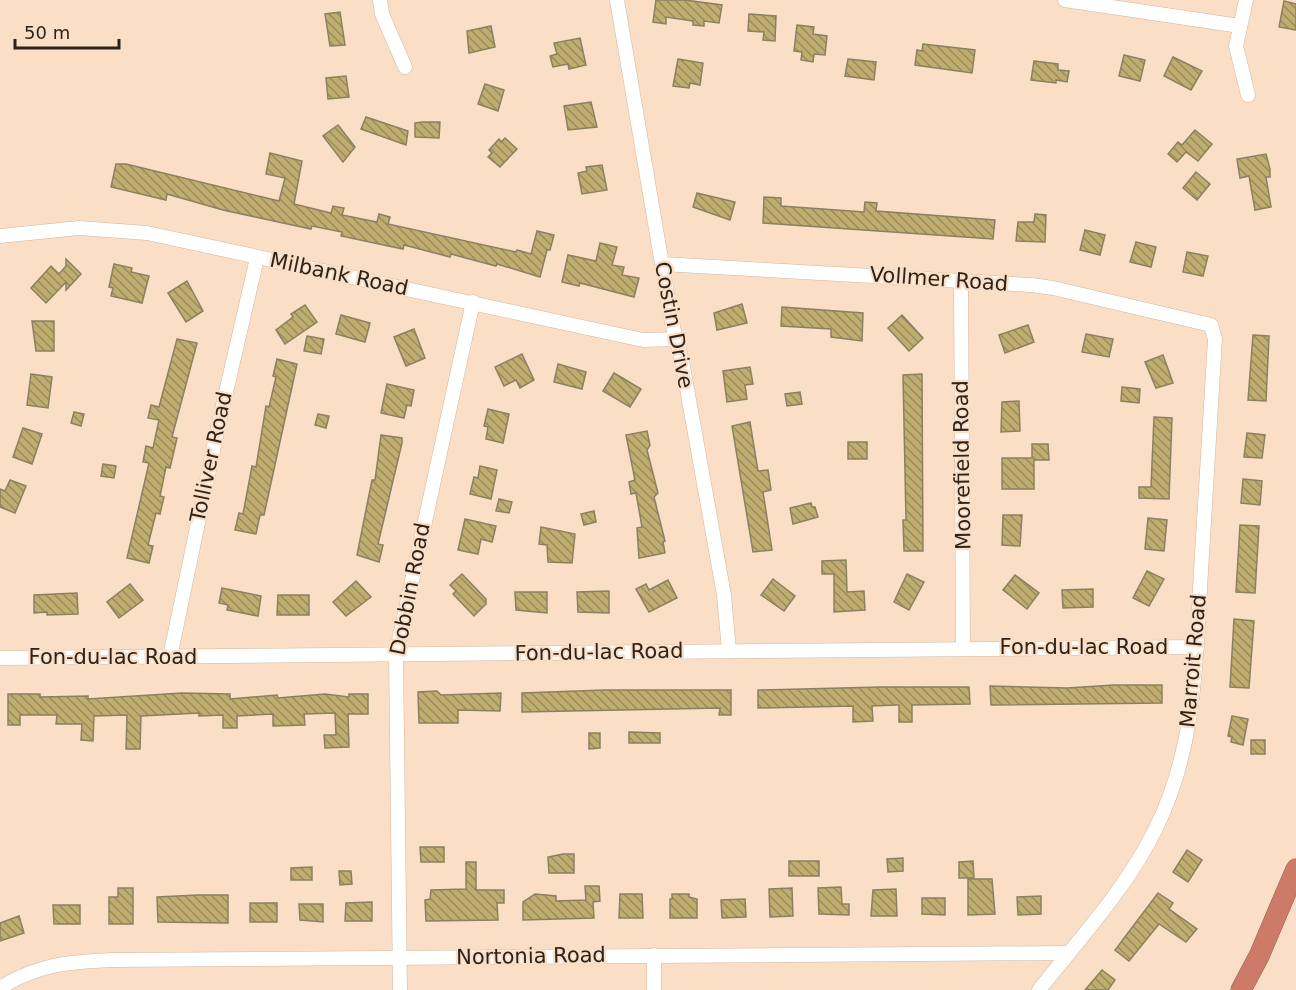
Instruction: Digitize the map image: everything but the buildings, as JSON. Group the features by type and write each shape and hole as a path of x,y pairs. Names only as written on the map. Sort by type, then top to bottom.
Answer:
{"highway":[{"path":"1241,990 1259,956 1296,869"}],"street":[{"path":"380,0 382,15 405,67"},
{"name":"Costin Drive","path":"617,0 662,264 724,596 729,651"},
{"path":"1065,0 1240,26"},
{"path":"1246,0 1240,26 1237,57 1248,95"},
{"name":"Milbank Road","path":"0,236 70,228 115,228 473,302 643,340 676,339"},
{"name":"Tolliver Road","path":"170,657 218,427 257,258"},
{"name":"Vollmer Road","path":"662,264 709,264 1053,288 1211,325"},
{"name":"Moorefield Road","path":"961,281 963,648"},
{"name":"Dobbin Road","path":"400,990 396,654 473,302"},
{"name":"Marroit Road","path":"1039,990 1131,873 1156,828 1188,732 1197,647 1215,339 1211,325"},
{"name":"Fon-du-lac Road","path":"0,658 1197,647"},
{"name":"Nortonia Road","path":"0,988 34,970 78,962 1069,953"},
{"path":"654,955 654,990"}]}
